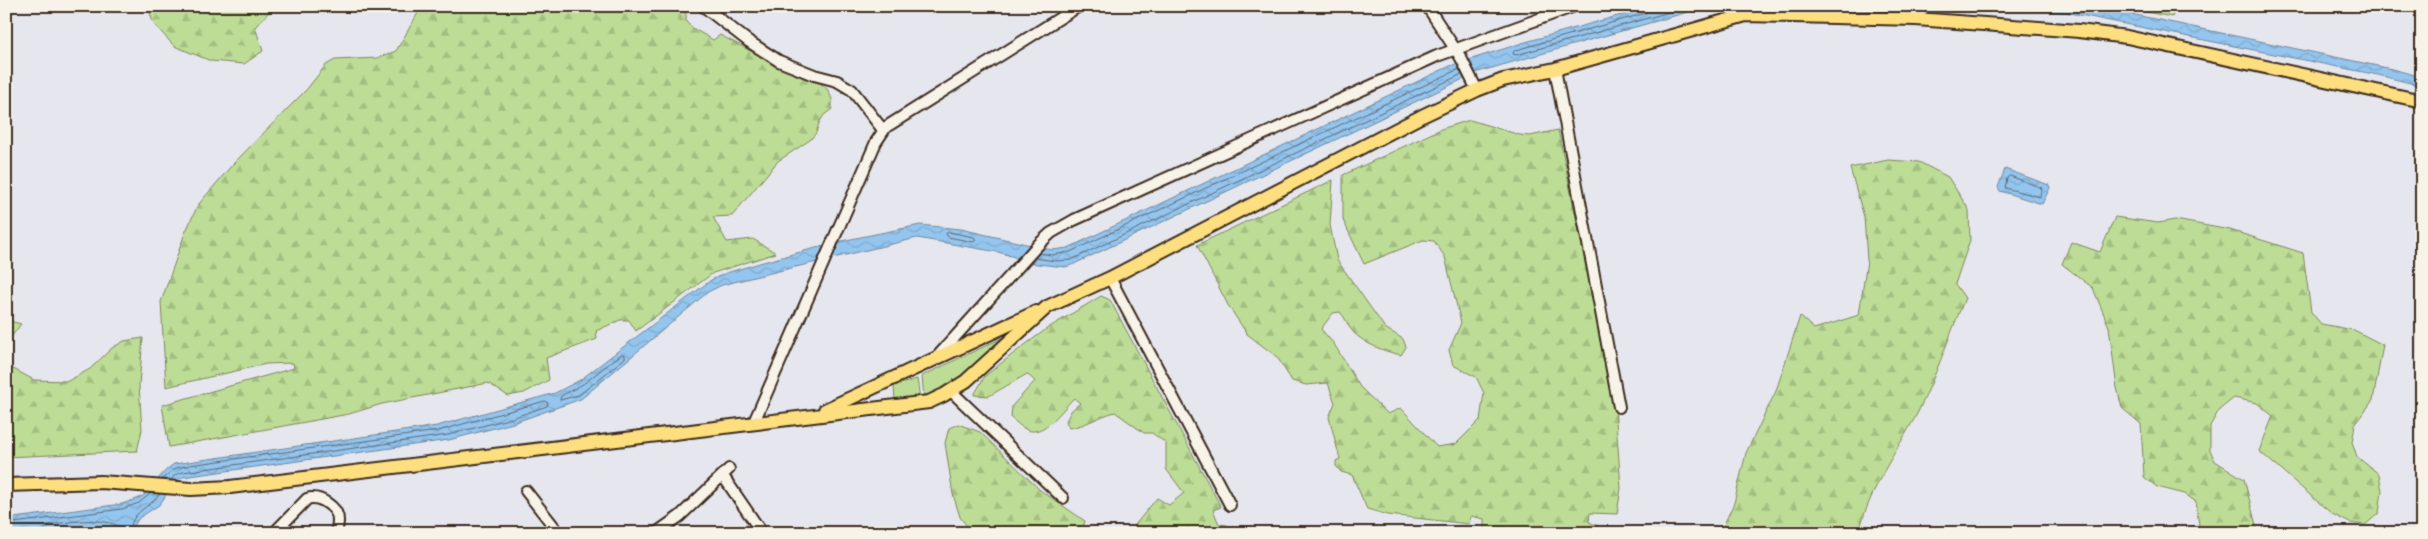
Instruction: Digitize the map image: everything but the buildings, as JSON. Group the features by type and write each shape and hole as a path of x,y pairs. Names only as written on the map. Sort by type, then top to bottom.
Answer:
{"main road":[{"path":"815,415 1110,278 1422,116 1475,85 1555,69 1746,15 1916,19 2079,31 2127,37 2422,101"},
{"path":"6,485 101,482 174,487 230,487 929,402 966,381 1047,307"}],"street":[{"path":"703,6 748,41 779,61 814,75 837,81 852,90 883,130"},
{"path":"754,422 883,130 891,122 1079,6"},
{"path":"1427,6 1455,49 1475,85"},
{"path":"934,360 1051,232 1455,49 1575,6"},
{"path":"1916,19 1922,6"},
{"path":"1555,69 1619,407"},
{"path":"1110,278 1230,505"},
{"path":"951,391 1063,498"},
{"path":"656,533 680,516 726,473 762,533"},
{"path":"526,491 559,533"},
{"path":"274,533 307,499 314,497 321,499 336,512 338,519 336,533"}],"green space":[{"path":"148,6 273,6 255,27 263,51 244,64 211,61 174,46 153,23"},
{"path":"422,6 683,6 686,12 686,22 713,40 720,35 791,72 820,83 828,90 832,99 832,109 824,115 816,133 810,140 778,161 732,216 713,217 727,242 753,239 776,253 713,273 636,331 629,320 620,320 596,331 597,339 546,358 549,380 524,393 508,396 488,383 382,404 349,414 169,447 162,405 294,368 293,363 266,364 166,387 161,302 185,233 198,205 232,165 307,89 326,65 335,60 377,58 396,51"},
{"path":"2114,6 2177,6 2172,17"},
{"path":"1470,120 1520,135 1530,136 1558,130 1615,407 1621,488 1617,514 1590,513 1589,522 1598,526 1600,533 1495,533 1484,529 1484,519 1471,516 1469,524 1388,515 1367,509 1352,475 1341,472 1336,466 1336,461 1340,459 1329,417 1335,403 1328,383 1306,385 1292,381 1277,357 1247,334 1228,305 1197,245 1333,180 1330,225 1337,260 1385,328 1403,339 1406,347 1401,355 1370,344 1354,333 1340,312 1333,313 1321,329 1334,344 1360,387 1388,414 1401,408 1437,447 1456,444 1480,420 1484,393 1476,377 1453,365 1449,350 1461,323 1445,257 1434,241 1423,240 1364,264 1343,220 1343,175 1441,129"},
{"path":"1888,160 1919,162 1948,177 1969,210 1970,240 1955,284 1965,298 1925,398 1869,501 1859,533 1720,533 1734,503 1746,453 1776,391 1800,316 1814,329 1859,315 1867,260 1864,217 1850,168"},
{"path":"2115,217 2158,223 2175,220 2230,230 2303,253 2311,312 2321,324 2354,330 2383,345 2373,400 2355,424 2352,442 2357,457 2379,474 2382,491 2379,513 2365,525 2350,523 2332,514 2259,451 2273,416 2257,403 2234,398 2219,410 2210,426 2210,450 2215,461 2244,479 2258,533 2200,533 2196,502 2185,494 2157,487 2144,477 2141,424 2122,408 2117,388 2109,327 2093,288 2062,264 2071,242 2100,252"},
{"path":"1101,296 1110,300 1221,507 1213,510 1219,524 1227,525 1229,533 1133,533 1135,525 1157,498 1169,505 1184,493 1166,469 1166,443 1152,433 1144,433 1115,412 1069,428 1066,421 1071,411 1080,403 1074,398 1047,426 1034,431 1025,429 1011,418 1012,406 1035,381 1027,374 989,396 974,395 985,376 1018,350 1048,328"},
{"path":"6,320 21,324 6,344"},
{"path":"143,338 139,385 142,430 137,451 6,457 6,418 11,417 6,414 6,365 34,380 68,381 90,369 112,348 124,341"},
{"path":"1002,338 1003,340 966,373 924,398 922,376"},
{"path":"917,379 920,399 895,400 894,386"},
{"path":"958,424 980,432 1040,490 1085,521 1081,533 972,533 960,517 953,494 945,443 949,428"}],"water":[{"path":"1653,6 1709,6 1478,72 1072,265 1065,267 1037,264 998,252 917,238 722,285 708,292 581,399 513,423 449,440 183,477 177,480 159,505 139,518 135,524 136,533 123,533 109,527 82,526 28,533 6,533 6,519 122,504 136,499 144,495 165,471 174,464 437,426 555,393 580,380 711,280 726,273 763,262 846,240 920,225 961,229 1052,250 1068,248 1450,66 1522,43"},
{"path":"1956,6 2093,6 2392,69 2422,77 2422,86 2378,75 2065,12"},
{"path":"2005,169 2049,185 2050,188 2042,204 2000,191 1998,187"}]}
